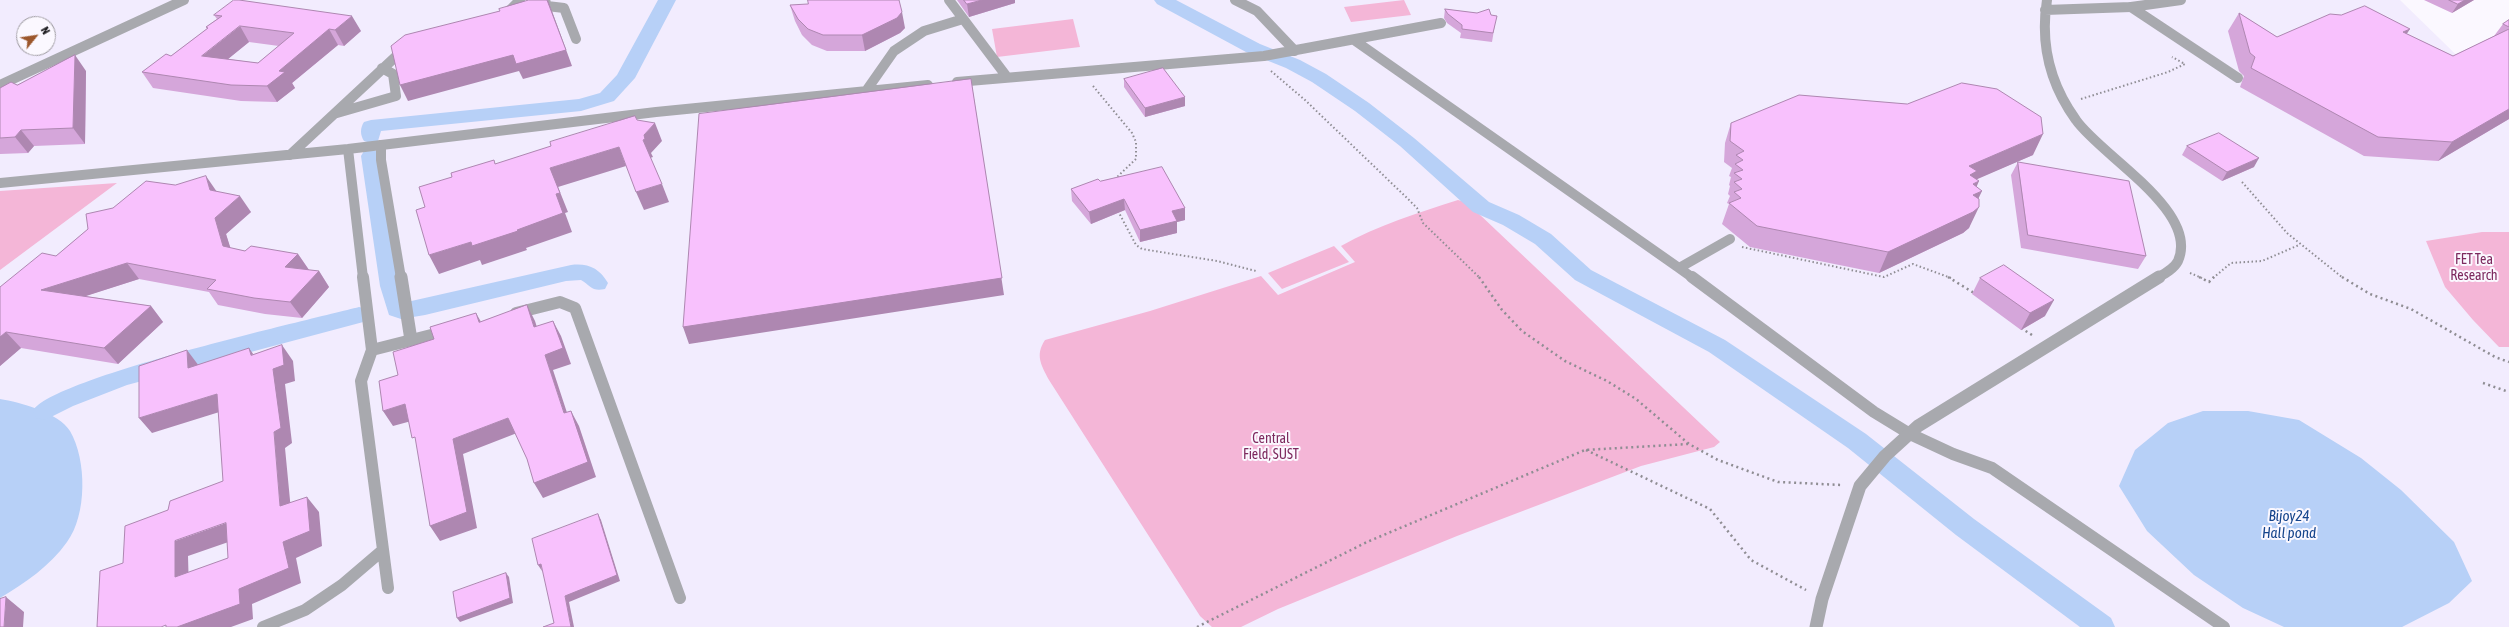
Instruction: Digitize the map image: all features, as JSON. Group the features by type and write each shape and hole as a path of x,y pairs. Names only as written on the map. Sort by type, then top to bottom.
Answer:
{"street":[{"path":"1816,627 1822,599 1860,486 1882,460 1918,426 2128,297 2170,269 2178,260 2181,250 2177,229 2171,218 2145,185 2078,124 2060,97 2044,54 2042,21 2046,5 2131,7 2181,0"},
{"path":"382,145 381,160 411,340"}],"lane":[{"path":"0,85 184,0"},
{"path":"520,0 501,19 521,14"},
{"path":"949,0 1007,77"},
{"path":"1235,0 1257,11 1295,51"},
{"path":"544,5 564,8 576,39"},
{"path":"2131,7 2238,78"},
{"path":"866,91 894,51 924,31 963,19"},
{"path":"0,184 348,149 656,112 1007,77 1259,57 1441,23"},
{"path":"1354,40 1646,242 1868,408 1910,434 1953,454 1992,468 2224,627"},
{"path":"290,155 382,68 413,44"},
{"path":"336,113 396,96 397,91 394,74 382,68"},
{"path":"348,149 372,350 361,380 388,588"},
{"path":"1679,268 1730,239"},
{"path":"508,315 560,302 575,308 680,598"},
{"path":"372,350 455,328"},
{"path":"263,627 304,610 342,585 383,550"}],"path":[{"path":"1259,57 1373,167 1406,196 1417,208 1423,223 1477,274 1502,310 1522,331 1565,361 1607,381 1636,399 1689,444 1718,460 1778,482 1860,486"},
{"path":"2066,106 2185,64 2172,57"},
{"path":"1080,71 1132,133 1136,142 1136,159 1112,182"},
{"path":"2242,182 2286,234 2346,281 2370,294 2398,303 2495,357 2509,362"},
{"path":"1116,207 1136,245 1142,249 1217,261 1256,270"},
{"path":"1730,239 1744,248 1884,277 1913,264 1957,281 1976,295"},
{"path":"2170,269 2187,271 2209,282 2231,264 2262,261 2300,244"},
{"path":"2015,323 2034,337"},
{"path":"2483,383 2509,392"},
{"path":"1196,627 1367,542 1585,450 1689,444"},
{"path":"1585,450 1710,509 1751,560 1822,599"}],"shaded area":[{"path":"0,0 2400,0 2480,78 2509,98 2509,627 0,627"}],"green space":[{"path":"1404,0 1411,15 1351,22 1344,7"},
{"path":"1073,19 1080,47 997,57 992,29"},
{"path":"117,183 0,270 0,191"},
{"name":"Central Field, SUST","path":"1458,200 1465,202 1478,213 1720,442 1714,447 1641,466 1457,536 1278,609 1241,627 1212,627 1200,616 1049,380 1040,360 1040,350 1042,345 1045,340 1150,311 1261,276 1278,295 1355,262 1341,246 1398,220"},
{"name":"FET Tea Research","path":"2482,232 2509,232 2509,347 2499,347 2473,320 2445,287 2426,241"},
{"path":"1334,246 1349,262 1282,289 1268,273"}],"water":[{"path":"0,399 38,409 65,425 76,443 80,457 82,487 78,517 74,531 67,542 45,566 19,586 0,598"},
{"name":"Bijoy24 Hall pond","path":"2203,411 2248,411 2299,420 2361,458 2401,490 2454,542 2472,581 2449,603 2402,627 2284,627 2243,608 2194,575 2147,531 2119,486 2135,450 2168,423"}],"building":[{"path":"234,0 239,0 352,16 335,30 329,29 279,71 285,72 267,86 231,85 142,72 166,54 171,56 208,28 206,27 222,16 214,15","holes":["240,26 294,33 258,63 202,56"]},
{"path":"529,0 547,0 566,50 516,64 513,55 400,85 391,46 405,35 500,11 499,9"},
{"path":"808,0 899,0 902,12 897,18 862,35 823,35 808,29 798,19 790,5 808,4"},
{"path":"964,0 982,0 967,4"},
{"path":"2449,0 2465,0 2458,4"},
{"path":"2365,6 2410,29 2403,32 2453,56 2509,29 2509,109 2452,142 2378,137 2251,68 2255,57 2250,53 2239,13 2277,37 2330,14 2341,15"},
{"path":"1445,9 1477,13 1489,9 1491,15 1497,16 1493,33 1462,29 1462,25 1448,14"},
{"path":"2509,20 2509,27 2503,24"},
{"path":"75,55 73,128 21,130 15,137 0,138 0,88 11,82 17,85"},
{"path":"1163,68 1185,97 1145,108 1124,79"},
{"path":"971,79 1002,278 683,327 699,114"},
{"path":"1962,83 1997,89 2041,117 2043,134 1969,166 1977,171 1970,175 1979,181 1973,184 1982,191 1973,195 1979,199 1979,207 1973,212 1888,252 1757,226 1729,203 1741,198 1734,192 1742,189 1734,182 1742,179 1734,173 1743,170 1735,164 1743,160 1736,155 1744,151 1730,141 1731,123 1799,95 1907,104"},
{"path":"635,116 637,120 655,123 644,135 645,139 643,140 662,184 636,192 619,147 550,168 560,193 556,194 563,213 517,230 518,231 472,246 471,242 429,255 416,210 425,207 419,187 452,177 451,173 494,160 495,164 551,146 550,142"},
{"path":"2219,133 2259,158 2227,172 2187,146"},
{"path":"2018,162 2129,181 2146,256 2028,235"},
{"path":"1162,167 1185,208 1172,211 1177,221 1140,230 1124,199 1089,212 1071,189 1098,179 1100,181"},
{"path":"206,176 210,190 240,196 215,218 223,246 245,251 251,246 298,254 285,267 319,271 290,302 254,298 207,289 216,280 127,263 41,290 151,306 104,348 6,332 0,337 0,287 42,253 56,256 88,229 86,214 113,208 146,181 175,185"},
{"path":"2004,265 2054,300 2030,313 1980,278"},
{"path":"527,305 534,327 553,321 563,348 545,355 564,413 571,411 588,462 534,483 527,459 508,418 453,439 467,512 430,526 415,437 412,438 405,404 383,411 379,381 398,375 393,352 434,339 430,327 476,313 479,322"},
{"path":"282,345 284,365 273,369 281,428 274,432 280,506 307,497 310,531 283,542 289,568 239,589 240,604 177,627 166,627 166,625 161,627 97,627 100,571 123,563 125,526 168,510 170,501 223,481 217,394 139,418 139,366 187,350 188,368 249,348 251,355","holes":["226,523 228,558 175,577 175,541"]},
{"path":"598,514 617,575 565,596 571,627 543,627 554,623 541,564 538,565 532,539"},
{"path":"506,573 510,598 457,618 453,592"},
{"path":"6,597 4,627 0,627 0,599"}],"waterway":[{"path":"371,137 371,126 476,117 581,105 607,97 625,78 667,0"},
{"path":"1163,0 1253,48 1293,64 1319,78 1362,107 1407,142 1481,207 1511,220 1543,239 1583,275 1717,346 1857,441 1965,527 2101,627"},
{"path":"371,156 391,286 397,309 401,311 425,307 571,272 584,272 591,276 597,283"},
{"path":"45,411 64,400 121,378 359,315"}]}
